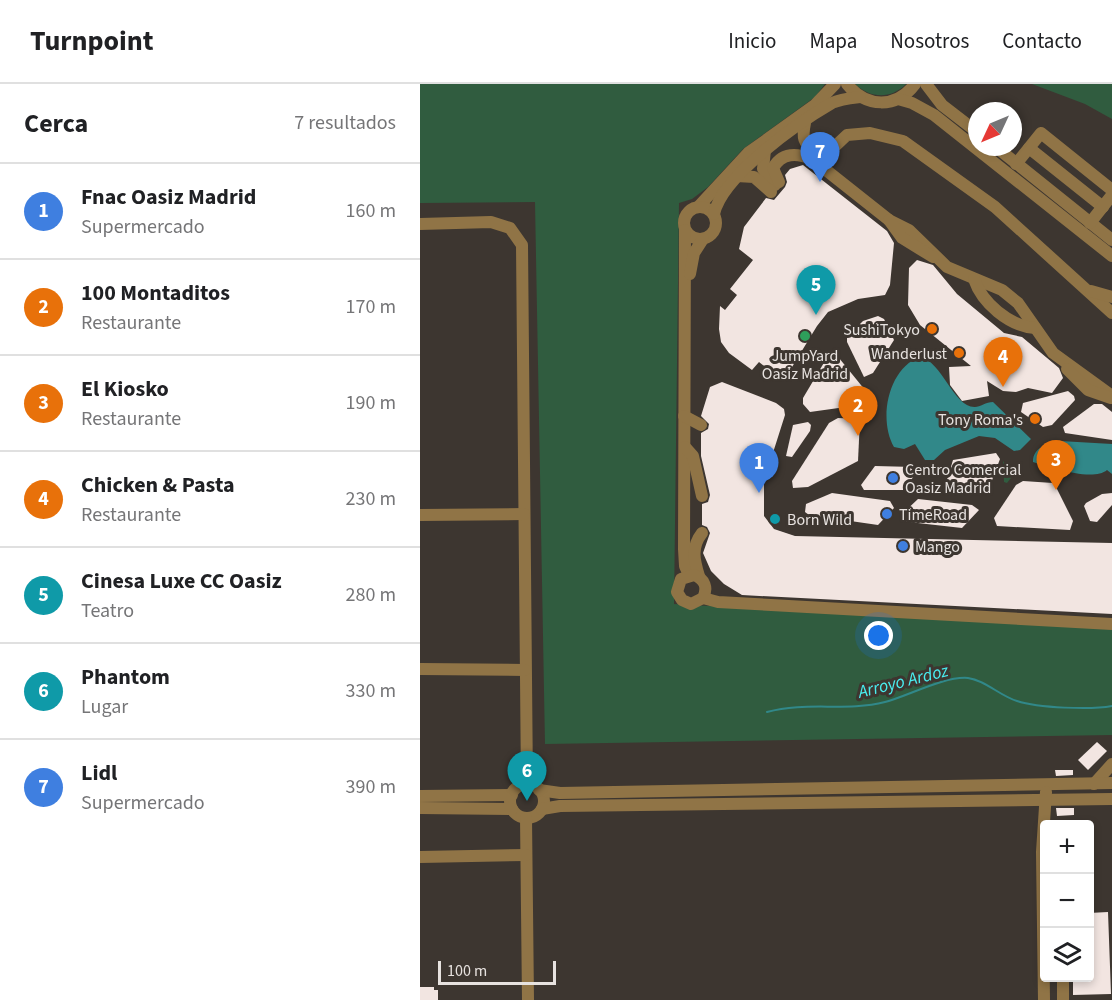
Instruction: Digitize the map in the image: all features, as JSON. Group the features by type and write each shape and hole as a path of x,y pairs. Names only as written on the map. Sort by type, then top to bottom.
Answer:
{"street":[{"path":"703,598 705,584 685,566 684,549 686,214 699,206 747,153 815,105 835,84"},
{"path":"846,84 869,102 884,103 898,99 915,84"},
{"path":"926,84 942,105 968,125"},
{"path":"686,290 694,253 703,239 711,235 716,227 714,214 719,199 737,176 765,150 834,102 860,97"},
{"path":"898,99 912,103 934,115 1112,256"},
{"path":"805,123 802,139 805,144 821,155 830,151"},
{"path":"822,166 839,140 858,133 892,138 911,145 995,207 1039,244 1081,287 1112,313"},
{"path":"1017,164 1041,133 1112,190"},
{"path":"1029,148 1103,207"},
{"path":"765,150 763,169 776,185"},
{"path":"1007,156 1112,240"},
{"path":"776,185 776,171 786,162 802,160 814,166 822,166 889,220 906,240 926,255 938,257 947,267 1002,290 1018,303 1053,353 1112,397"},
{"path":"737,176 754,177 776,185"},
{"path":"1090,223 1112,195"},
{"path":"699,206 705,207 714,214"},
{"path":"420,224 491,222 510,228 522,245 527,785"},
{"path":"685,230 693,237 703,239"},
{"path":"974,279 980,296 1017,325 1035,328"},
{"path":"1081,287 1102,296 1112,297"},
{"path":"684,416 701,425"},
{"path":"685,447 693,456 702,496"},
{"path":"420,515 524,514"},
{"path":"694,575 696,541 702,533"},
{"path":"694,575 678,583 679,597 691,604 703,598 718,602 1112,624"},
{"path":"420,669 525,670"},
{"path":"1094,784 1112,764"},
{"path":"512,809 512,795 518,787 527,785 539,790 560,793 792,791 1112,783"},
{"path":"1044,1000 1041,852 1047,785"},
{"path":"420,808 501,806 512,809 518,815 526,818 535,816 542,809 544,799 539,790"},
{"path":"420,796 512,795"},
{"path":"542,809 560,806 1112,799"},
{"path":"526,818 528,1000"},
{"path":"420,857 526,855"},
{"path":"1063,982 1063,1000"}],"green space":[{"path":"420,84 825,84 815,97 743,149 708,187 692,199 679,203 674,604 1112,628 1112,735 545,744 535,202 420,203"},
{"path":"855,84 906,84 887,95 874,95"},
{"path":"1032,84 1112,84 1112,119 1085,104"},
{"path":"1003,461 1014,474 1007,483 1004,482"}],"water":[{"path":"920,357 928,360 935,367 961,400 975,407 993,402 1031,439 1020,450 1014,451 995,438 979,436 945,450 934,460 925,460 915,444 904,449 894,447 887,423 889,396 900,372"},
{"path":"1060,441 1112,444 1112,474 1107,470 1092,475 1082,474 1033,462 1038,449"}],"building":[{"path":"803,165 887,231 894,243 890,285 885,295 858,299 828,312 789,372 777,376 759,362 752,370 729,353 721,342 720,306 725,310 737,295 730,289 753,260 739,249 744,227 766,198 774,200 785,187 787,182 785,175 790,169"},
{"path":"917,260 933,265 957,294 1004,333 1022,337 1059,368 1063,378 1052,393 1028,388 1016,392 1003,391 987,381 989,396 962,401 950,385 949,367 971,366 920,325 908,305 909,268"},
{"path":"878,316 884,319 894,340 873,373 864,377 847,342 847,337 863,321"},
{"path":"834,356 839,358 865,390 863,401 860,405 810,412 803,404 803,398 825,361"},
{"path":"722,382 776,403 784,409 785,415 764,481 764,516 774,529 795,536 1112,543 1112,614 742,595 724,584 711,571 703,553 710,533 707,527 702,525 702,504 708,502 710,495 701,456 701,433 708,429 709,424 701,416 710,387"},
{"path":"1068,391 1075,400 1052,425 1043,427 1021,412 1023,403"},
{"path":"1094,404 1102,404 1112,412 1112,440 1065,433 1063,427"},
{"path":"838,418 860,419 858,461 808,487 793,488 792,481 829,423"},
{"path":"808,422 811,425 810,431 792,457 786,456 793,425"},
{"path":"996,453 1000,459 991,483 950,486 946,483 953,460"},
{"path":"875,466 914,467 916,473 904,490 864,490 861,485"},
{"path":"1023,481 1053,483 1073,521 1070,530 997,526 994,518 1016,485"},
{"path":"832,493 890,501 894,508 878,525 809,515 805,512 806,504"},
{"path":"1112,493 1112,505 1097,522 1090,521 1084,506 1086,503 1102,494"},
{"path":"918,499 972,505 979,510 962,528 900,521 901,515"},
{"path":"1097,742 1107,751 1088,770 1078,760"},
{"path":"1055,770 1073,770 1073,775 1056,776"},
{"path":"1056,808 1074,808 1074,815 1057,816"},
{"path":"1108,912 1111,994 1073,995 1073,982 1094,982 1094,913"},
{"path":"420,987 434,987 434,990 438,990 438,1000 420,1000"}],"waterway":[{"name":"Arroyo Ardoz","path":"767,712 796,707 870,705 958,678 974,679 1011,699 1026,703 1064,708 1112,706"}],"place":[{"name":"Lidl","path":"820,182"},
{"name":"Cinesa Luxe CC Oasiz","path":"816,315"},
{"name":"SushiTokyo","path":"932,329"},
{"name":"JumpYard Oasiz Madrid","path":"805,336"},
{"name":"Wanderlust","path":"959,353"},
{"name":"Chicken & Pasta","path":"1003,387"},
{"name":"Tony Roma's","path":"1035,419"},
{"name":"100 Montaditos","path":"858,436"},
{"name":"Centro Comercial Oasiz Madrid","path":"893,478"},
{"name":"El Kiosko","path":"1056,490"},
{"name":"Fnac Oasiz Madrid","path":"759,493"},
{"name":"TimeRoad","path":"887,514"},
{"name":"Born Wild","path":"775,519"},
{"name":"Mango","path":"903,546"},
{"name":"Phantom","path":"527,801"}]}
